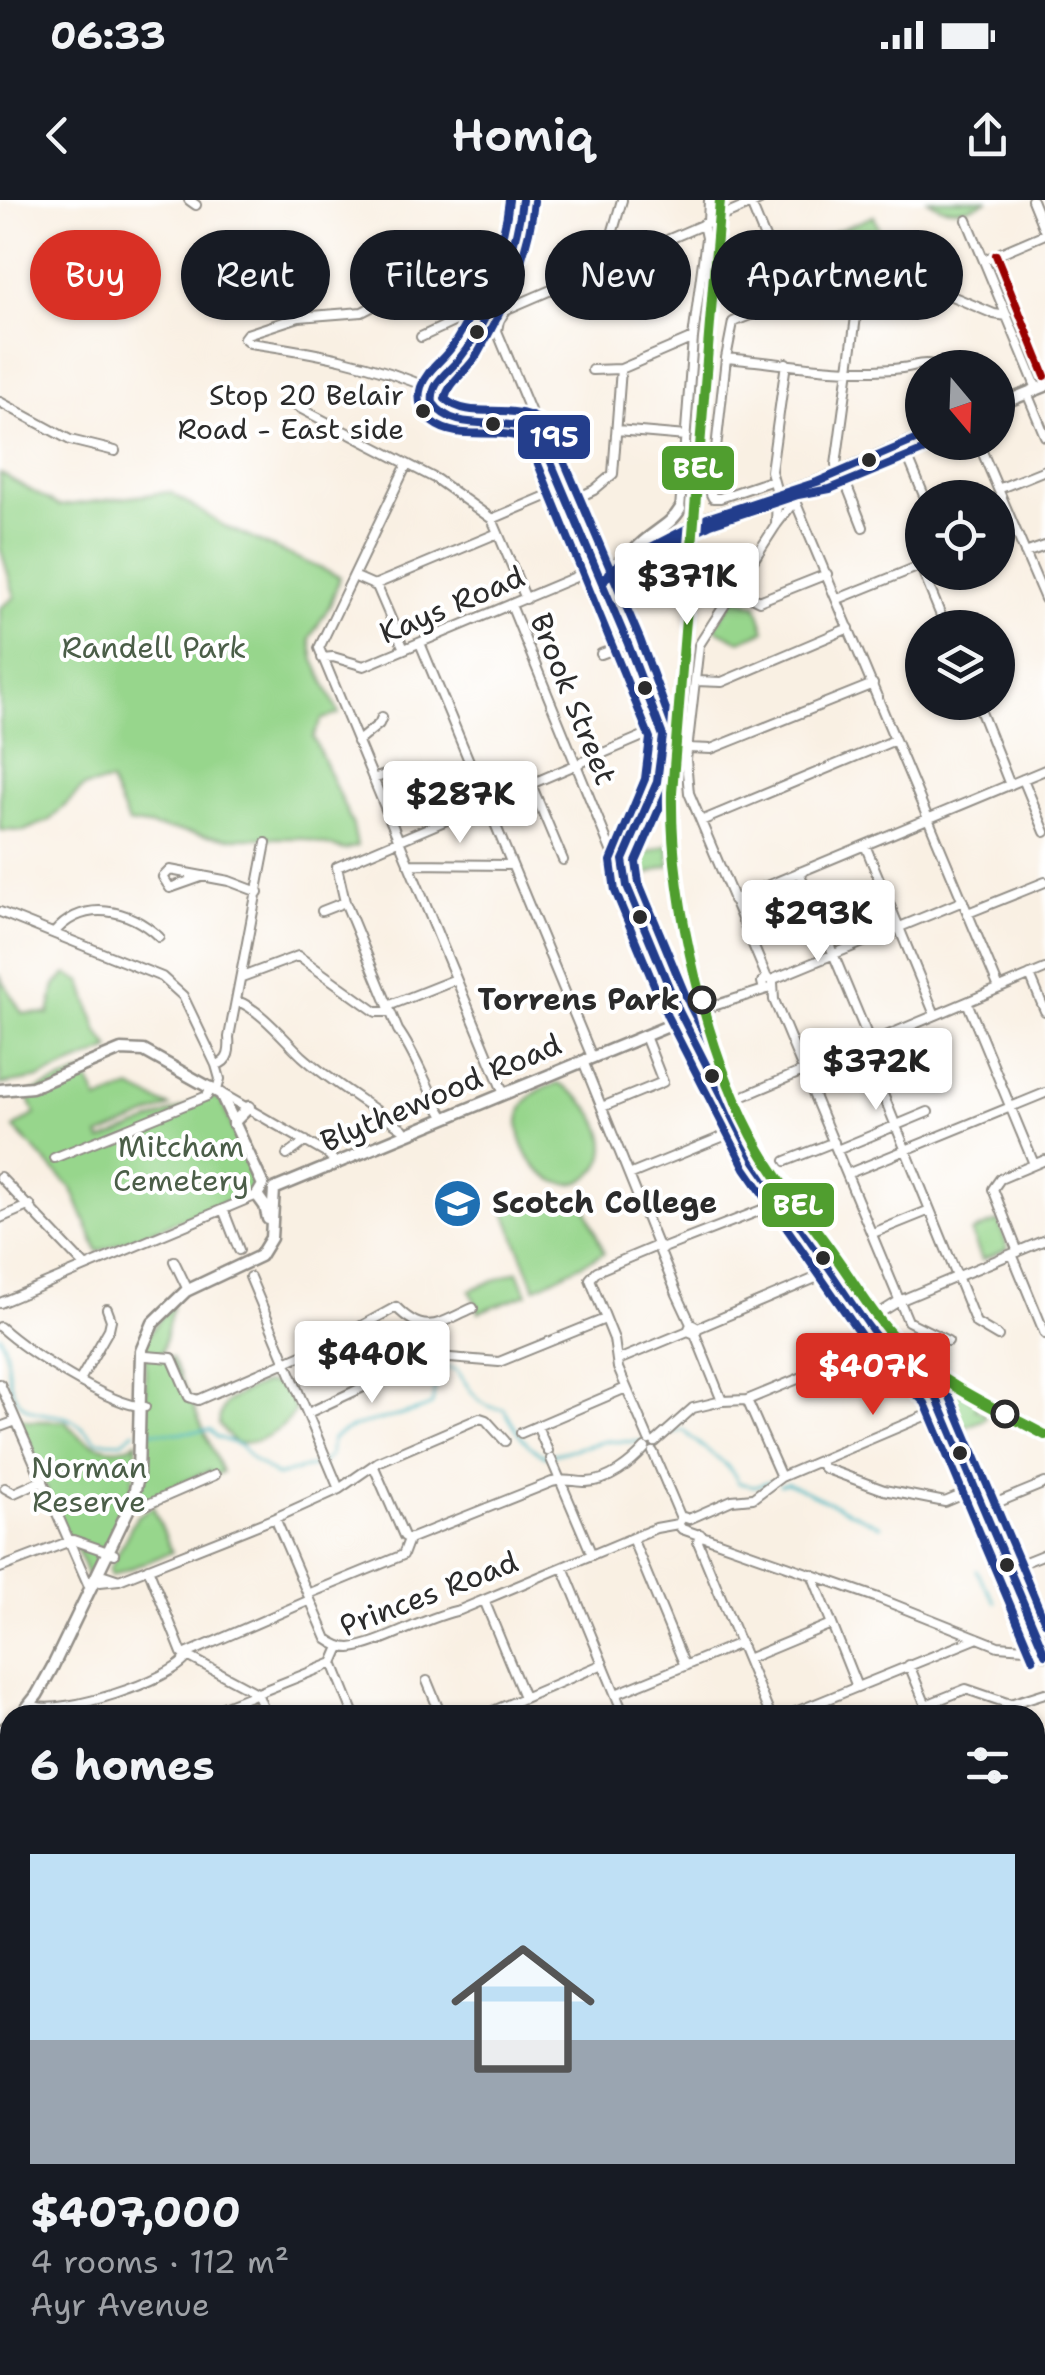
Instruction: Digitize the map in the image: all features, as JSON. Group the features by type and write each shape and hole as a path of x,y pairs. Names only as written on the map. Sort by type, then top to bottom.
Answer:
{"main road":[{"path":"518,230 522,200"},
{"path":"480,320 462,355 432,390 432,403 444,416 476,424 529,425 540,434 604,583 658,719 663,744 658,782 623,860 627,886 683,1020 739,1130 782,1202 882,1344 932,1392 962,1454"},
{"path":"494,424 520,432 543,452"},
{"path":"529,425 554,470"},
{"path":"775,488 806,486 903,445"},
{"path":"597,568 682,524 775,488 826,477"},
{"path":"680,509 682,524"},
{"path":"604,583 608,572 682,524"},
{"path":"597,568 620,564"},
{"name":"Blythewood Road","path":"266,1194 683,1020"},
{"path":"662,1028 679,1030 700,1053"},
{"path":"0,1090 32,1087 128,1049 144,1051 216,1090 266,1194 271,1238 260,1256 188,1290 160,1314 143,1355 142,1444 135,1503 32,1705"},
{"path":"233,1123 248,1107"},
{"path":"867,1321 939,1392 1043,1648"}],"street":[{"path":"613,230 622,200"},
{"path":"680,509 708,200"},
{"path":"984,260 1045,233 1032,200"},
{"path":"689,230 756,202 766,230"},
{"path":"967,220 1036,389 1045,436"},
{"path":"540,434 497,332 498,320 514,304 545,291"},
{"path":"963,301 1007,316"},
{"path":"350,313 298,317 244,338 250,343 315,352 383,370 432,390"},
{"path":"421,337 458,320"},
{"path":"738,320 733,322 726,358 711,494 720,498 775,488"},
{"path":"856,320 836,464 863,526"},
{"path":"592,370 621,368 693,338"},
{"path":"726,358 849,368 905,367"},
{"path":"776,525 775,488 786,363"},
{"path":"568,502 594,490 613,474 621,368"},
{"path":"0,402 70,440 115,451"},
{"path":"292,404 436,479 492,520 526,599"},
{"path":"529,425 530,412"},
{"path":"617,430 686,436"},
{"path":"903,445 917,480"},
{"path":"407,464 320,642 322,658 504,1094"},
{"path":"1015,482 1045,470"},
{"path":"806,486 776,525 699,646 686,782 908,1321 948,1340"},
{"path":"492,520 563,490"},
{"path":"795,501 999,988"},
{"path":"1015,528 1045,600"},
{"path":"358,578 376,584 498,532"},
{"path":"1026,553 1045,546"},
{"name":"Kays Road","path":"322,658 333,657 359,667 597,568"},
{"path":"735,589 759,601 827,574"},
{"path":"838,599 905,574"},
{"path":"376,584 404,649"},
{"name":"Brook Street","path":"511,605 612,852 623,860"},
{"path":"695,681 722,682 849,628"},
{"path":"420,643 512,865 588,1059 602,1107 722,1400"},
{"path":"601,654 628,644"},
{"path":"688,748 711,749 873,684"},
{"path":"357,742 382,717"},
{"path":"983,720 1010,784"},
{"path":"445,1118 389,1009 345,902 337,867 644,736"},
{"path":"701,821 895,740"},
{"path":"372,779 397,770"},
{"path":"733,900 1045,770"},
{"path":"1022,779 1045,832"},
{"path":"531,784 563,860"},
{"path":"216,1065 228,1057 266,843"},
{"path":"864,845 934,1015"},
{"path":"408,864 512,865"},
{"path":"204,876 170,888 163,877 170,870 204,876 258,892"},
{"path":"800,872 976,1323 998,1336"},
{"path":"968,913 1045,882"},
{"path":"713,1006 962,901"},
{"path":"322,912 345,902"},
{"path":"54,932 63,922 110,909 126,914 159,937"},
{"path":"0,912 162,977 183,996 220,1079 216,1090 207,1096 54,1158"},
{"path":"242,977 298,956 376,1012 456,979"},
{"path":"746,1094 1045,969"},
{"path":"1030,975 1045,1011"},
{"path":"237,1002 248,1006 301,1055 403,1129 406,1136"},
{"path":"967,1002 1034,1164"},
{"path":"602,1107 664,1082 644,1036"},
{"path":"216,1090 329,1155 336,1164"},
{"path":"847,1174 1045,1093"},
{"path":"786,1161 928,1112"},
{"path":"629,1175 739,1130"},
{"path":"287,1155 306,1142"},
{"path":"1045,1160 1000,1179 994,1189 1045,1334"},
{"path":"0,1177 85,1266"},
{"name":"Blythewood Road","path":"0,1302 266,1194"},
{"path":"782,1202 592,1276 591,1286 626,1388 685,1523 700,1534 812,1574 965,1637 1010,1649 1043,1648"},
{"path":"0,1218 30,1205"},
{"path":"223,1209 239,1250"},
{"path":"872,1233 930,1210"},
{"path":"867,1321 887,1306 1045,1240"},
{"path":"174,1261 188,1290"},
{"path":"618,1360 832,1271"},
{"path":"250,1278 339,1489"},
{"path":"887,1306 895,1290"},
{"path":"143,1355 172,1358 194,1401 334,1341 396,1308 410,1322 426,1325 446,1322 474,1308"},
{"path":"80,1380 110,1329 111,1312"},
{"path":"308,1413 420,1362 450,1358 499,1362 605,1319"},
{"path":"0,1327 80,1380 142,1411"},
{"path":"334,1341 370,1386"},
{"path":"66,1705 107,1696 178,1668 185,1656 403,1555 409,1539 560,1479 598,1480 634,1461 693,1408 722,1400 748,1400 882,1344"},
{"path":"0,1384 68,1541 97,1578 119,1580 276,1518 339,1489 378,1462 482,1418 504,1440"},
{"path":"520,1433 626,1388"},
{"path":"748,1400 777,1481"},
{"name":"Princes Road","path":"228,1705 333,1662 340,1647 355,1648 484,1600 656,1528 685,1523 732,1500 754,1498 777,1481 942,1409"},
{"path":"0,1427 16,1421"},
{"path":"537,1426 592,1554"},
{"path":"820,1462 824,1468 872,1487 945,1502 976,1489"},
{"path":"374,1467 404,1536 409,1539"},
{"path":"135,1503 146,1505 215,1475"},
{"path":"5,1488 14,1493 43,1480"},
{"path":"984,1508 1045,1483"},
{"path":"276,1518 327,1639 340,1647"},
{"path":"700,1534 698,1542 766,1705"},
{"path":"632,1538 685,1666"},
{"path":"0,1568 75,1540 111,1553"},
{"path":"1010,1568 1045,1554"},
{"path":"563,1567 620,1705"},
{"path":"148,1568 185,1656 257,1693 262,1705"},
{"path":"812,1574 857,1687"},
{"path":"484,1600 524,1697"},
{"path":"747,1660 830,1624"},
{"path":"813,1705 910,1665 965,1637"},
{"path":"616,1694 740,1643"},
{"path":"333,1662 350,1705"},
{"path":"506,1705 603,1664"},
{"path":"910,1665 926,1705"},
{"path":"427,1681 437,1705"},
{"path":"937,1705 966,1689 1010,1704 1045,1693"}],"green space":[{"path":"928,200 988,200 957,209"},
{"path":"874,216 880,230 839,230"},
{"name":"Randell Park","path":"0,473 59,506 170,492 226,527 340,577 330,605 310,638 314,660 339,714 322,719 313,737 353,826 357,846 345,850 300,838 226,838 128,823 110,782 84,787 50,820 24,831 0,830 0,608 15,597 0,547"},
{"path":"735,596 757,606 765,631 740,641 714,628"},
{"path":"669,844 670,865 633,880 632,859"},
{"path":"67,974 82,982 98,1032 111,1049 40,1078 0,1085 0,976 22,1013 49,1014 55,985"},
{"name":"Mitcham Cemetery","path":"85,1072 98,1101 131,1088 170,1107 99,1136 101,1141 212,1096 221,1100 254,1180 253,1191 98,1252 72,1189 14,1128 35,1114 27,1094"},
{"path":"558,1084 591,1111 604,1137 601,1164 591,1175 572,1184 554,1180 538,1168 525,1151 519,1131 521,1111 534,1094"},
{"path":"553,1199 585,1206 604,1253 535,1288 505,1212 517,1203"},
{"path":"999,1221 1008,1249 982,1260 971,1232"},
{"path":"518,1271 527,1294 479,1312 470,1290"},
{"path":"174,1299 161,1357 172,1358 222,1472 209,1478 209,1471 156,1494 156,1501 138,1504 145,1445 145,1340"},
{"path":"939,1379 978,1403 975,1409 985,1414 985,1419 958,1430"},
{"path":"265,1383 285,1390 295,1410 270,1435 253,1442 235,1443 219,1425 223,1408 234,1397"},
{"name":"Norman Reserve","path":"17,1417 65,1421 79,1436 98,1446 118,1449 137,1442 132,1489 109,1552 68,1541"},
{"path":"153,1507 172,1552 111,1576 109,1570 137,1516"},
{"path":"75,1544 102,1553 90,1582"}],"waterway":[{"path":"0,1335 12,1390 26,1408 70,1419 97,1441 122,1442 135,1432"},
{"path":"143,1431 210,1430 217,1437 241,1446 253,1460 277,1476 322,1463 330,1456 332,1439 342,1432 432,1405 437,1372 445,1367 457,1370 481,1402 504,1409 526,1442 546,1456 606,1441 643,1442"},
{"path":"669,1433 684,1430 727,1466 739,1483 755,1486 770,1481"},
{"path":"780,1485 787,1483 881,1526"},
{"path":"976,1570 995,1602"}],"transit line":[{"path":"509,200 502,238 489,275 454,344 424,381 421,406 428,418 443,428 506,434 529,442 650,738 645,779 611,861 615,891 667,1016 745,1168 872,1351 925,1403 1033,1659"},
{"path":"522,200 514,240 491,304 471,342 437,383 433,403 455,419 513,425 539,434 663,736 657,782 623,860 627,886 679,1011 755,1161 882,1344 936,1396 1045,1654"},
{"name":"BEL","path":"720,200 672,792 677,880 695,976 723,1070 760,1150 878,1319 898,1342 940,1377 1045,1435"},
{"name":"195","path":"534,201 527,242 506,300 477,355 450,387 445,399 469,410 524,413 550,428 640,639 675,734 669,786 636,862 639,883 690,1006 766,1155 892,1336 947,1390 1045,1622"},
{"path":"996,255 1045,376"},
{"path":"603,583 620,563 707,518 817,482 905,444"},
{"path":"603,579 711,524 798,495 830,489 905,458"}],"place":[{"name":"Stop 20 Belair Road - East side","path":"423,411"},
{"name":"Torrens Park","path":"702,1000"},
{"name":"Scotch College","path":"457,1203"}]}
